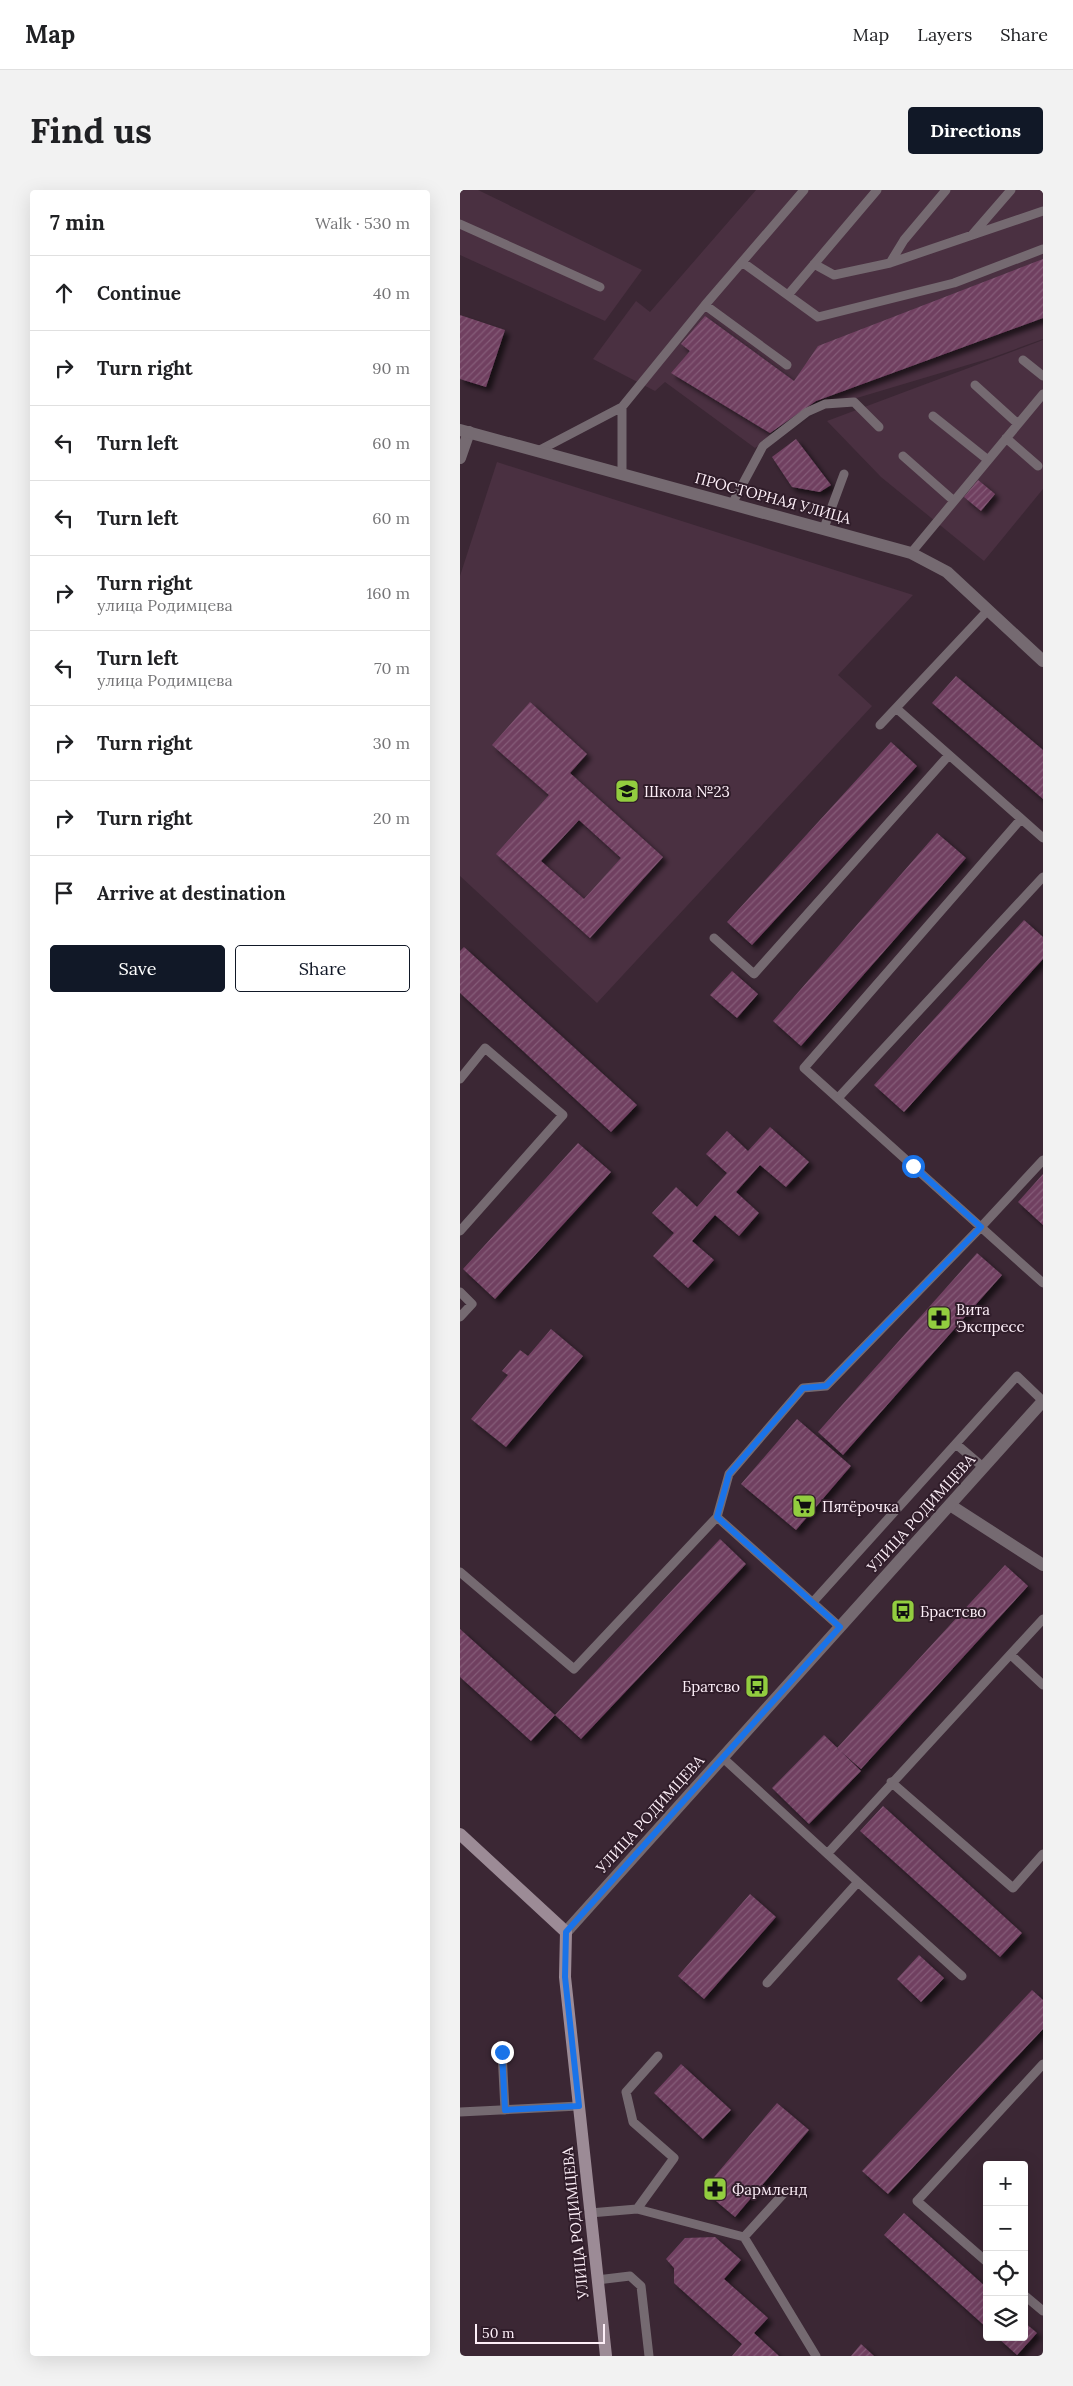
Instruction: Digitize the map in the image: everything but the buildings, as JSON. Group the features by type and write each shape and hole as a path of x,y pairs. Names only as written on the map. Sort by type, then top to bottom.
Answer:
{"main road":[{"path":"460,1834 566,1932"},
{"name":"УЛИЦА РОДИМЦЕВА","path":"566,1932 565,1977 606,2356"}],"street":[{"name":"ПРОСТОРНАЯ УЛИЦА","path":"464,431 911,553 947,572 1043,661"},
{"path":"460,458 464,431"},
{"name":"УЛИЦА РОДИМЦЕВА","path":"566,1932 1043,1401"},
{"path":"950,1505 1043,1565"}],"lane":[{"path":"538,451 622,407 705,305 804,190"},
{"path":"788,295 878,190"},
{"path":"890,264 904,240 946,190"},
{"path":"970,237 1011,190"},
{"path":"814,264 834,275 890,264 1043,211"},
{"path":"460,224 600,287"},
{"path":"742,262 818,317 954,283 1043,249"},
{"path":"705,305 787,365"},
{"path":"1024,360 1043,376"},
{"path":"975,385 1018,424"},
{"path":"911,553 1043,394"},
{"path":"732,504 763,446 807,412 825,404 854,402 879,427"},
{"path":"622,407 622,475"},
{"path":"933,416 988,460"},
{"path":"1006,438 1038,466"},
{"path":"903,456 954,501"},
{"path":"824,528 844,474"},
{"path":"880,726 988,610"},
{"path":"896,708 1043,838"},
{"path":"714,938 754,974 948,755"},
{"path":"1022,819 804,1068 1043,1283"},
{"path":"838,1098 1043,877"},
{"path":"460,1079 485,1048 563,1115 460,1231"},
{"path":"460,1572 574,1669 717,1517 729,1474 803,1388 826,1386 981,1227 1043,1160"},
{"path":"460,1292 472,1304 460,1317"},
{"path":"813,1602 1017,1376 1043,1401"},
{"path":"956,1444 983,1467"},
{"path":"717,1517 840,1627"},
{"path":"828,1853 891,1782 1043,1619"},
{"path":"1011,1655 1043,1685"},
{"path":"723,1758 962,1976"},
{"path":"891,1782 1012,1888 1043,1854"},
{"path":"767,1983 858,1882"},
{"path":"502,2052 505,2110"},
{"path":"637,2209 674,2158 633,2122 626,2092 658,2056"},
{"path":"983,2259 917,2201 1043,2064"},
{"path":"460,2112 579,2106"},
{"path":"744,2237 785,2192"},
{"path":"590,2213 637,2209 744,2237 816,2356"},
{"path":"598,2280 630,2276 641,2286 648,2356"},
{"path":"1026,2296 1043,2311"}],"shaded area":[{"path":"460,190 478,190 642,270 605,321 460,255"},
{"path":"756,190 1043,190 1043,339 991,358 813,411 755,448 665,382 655,391 593,359 636,301 650,312"},
{"path":"1043,340 1043,489 984,561 881,477 827,421"},
{"name":"Школа №23","path":"497,462 913,595 838,675 872,706 597,1003 460,876 460,576"}],"place":[{"name":"Школа №23","path":"627,791"},
{"name":"Вита Экспресс","path":"939,1318"},
{"name":"Пятёрочка","path":"804,1506"},
{"name":"Брастсво","path":"903,1611"},
{"name":"Братсво","path":"757,1686"},
{"name":"Фармленд","path":"715,2189"}],"route":[{"path":"502,2052 505,2110 579,2106 565,1977 566,1932 840,1627 717,1517 729,1474 803,1388 826,1386 981,1227 913,1166"}]}
